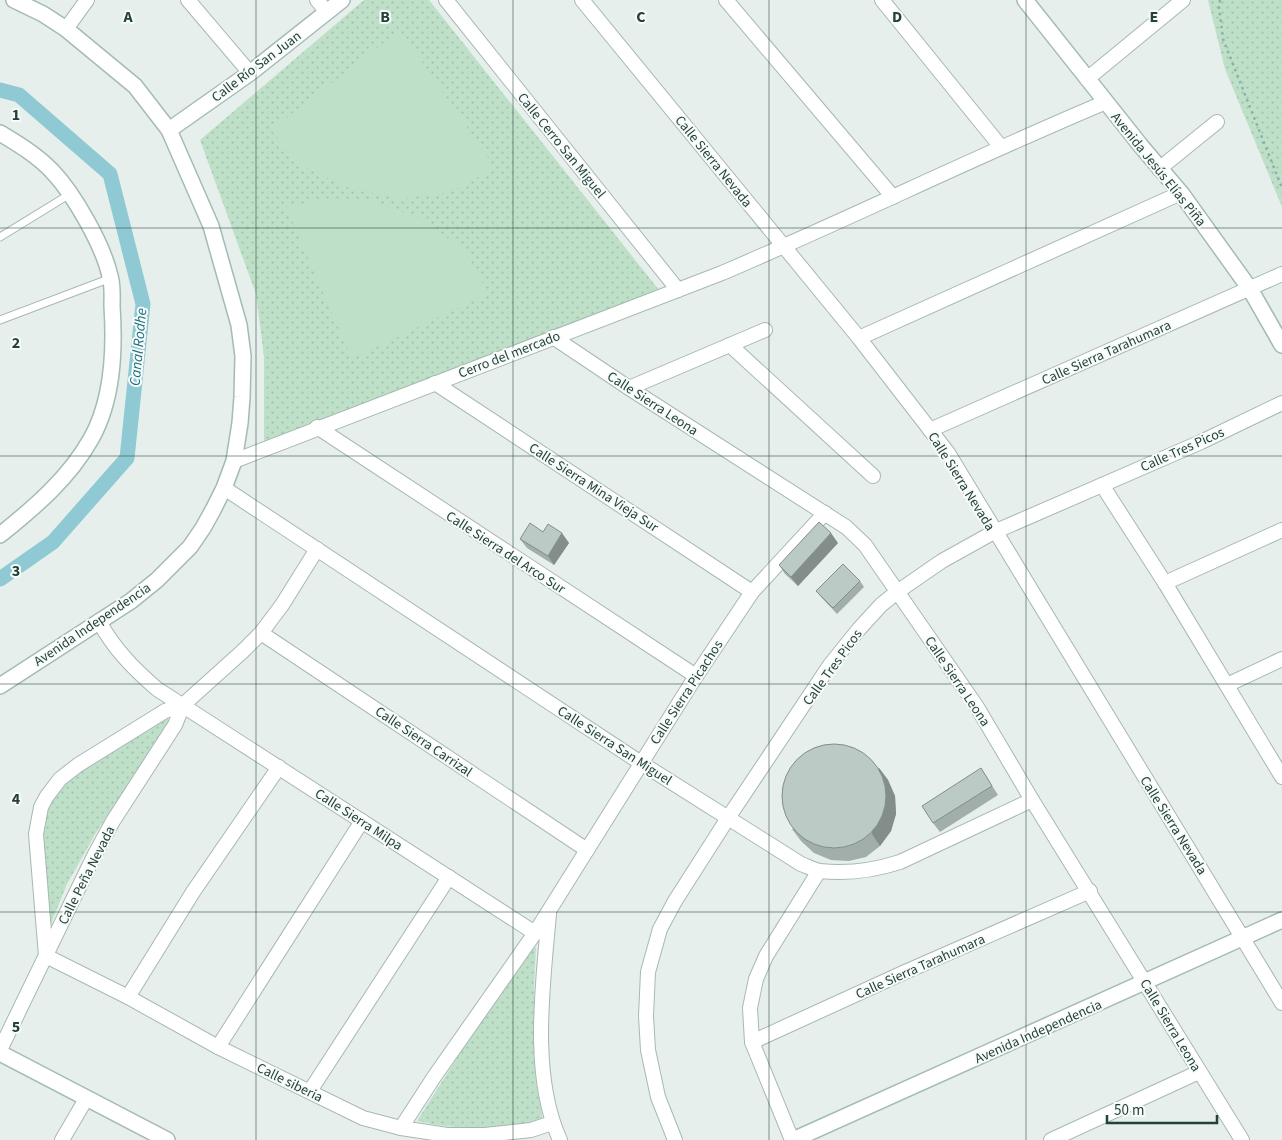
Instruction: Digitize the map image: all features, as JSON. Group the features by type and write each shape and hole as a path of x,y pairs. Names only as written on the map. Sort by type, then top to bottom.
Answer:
{"street":[{"name":"Avenida Independencia","path":"0,686 131,601 176,563 203,528 224,488 234,461 240,423 243,356 239,325 211,226 169,130 135,86 66,30 43,14 14,0"},
{"path":"66,30 87,0"},
{"path":"188,0 250,73"},
{"path":"317,0 327,12"},
{"name":"Calle Río San Juan","path":"169,130 250,73 342,0"},
{"name":"Calle Cerro San Miguel","path":"446,0 678,290"},
{"name":"Calle Sierra Nevada","path":"582,0 859,338 948,453 994,532 1282,1004"},
{"path":"726,0 893,197"},
{"path":"882,0 1001,147"},
{"name":"Avenida Jesús Elías Piña","path":"1025,0 1159,169 1181,193 1250,289 1282,345"},
{"path":"1087,79 1182,0"},
{"name":"Cerro del mercado","path":"234,461 678,290 783,247 1001,147 1106,102"},
{"path":"1159,169 1217,122"},
{"path":"0,133 40,159 54,172 70,194 101,246 111,278 114,343 103,414 92,439 77,463 51,492 0,534"},
{"path":"859,338 1181,193"},
{"name":"Calle Sierra Tarahumara","path":"930,430 1282,274"},
{"path":"629,388 766,330"},
{"name":"Calle Sierra Leona","path":"553,337 629,388 825,513 846,527 865,545 977,707 1032,800 1090,891 1242,1140"},
{"path":"730,345 873,476"},
{"name":"Calle Sierra Mina Vieja Sur","path":"435,383 752,592"},
{"name":"Calle Tres Picos","path":"675,1140 658,1098 648,1050 646,1016 648,972 660,929 675,901 728,818 830,666 859,629 896,592 942,561 994,532 1201,442 1282,404"},
{"name":"Calle Sierra del Arco Sur","path":"317,428 696,676"},
{"path":"1102,484 1165,583 1282,778"},
{"name":"Calle Sierra San Miguel","path":"224,488 641,763 788,857 819,871 881,868 900,862 1032,800"},
{"name":"Calle Sierra Picachos","path":"401,1128 434,1077 535,933 696,676 752,592 825,513"},
{"path":"1165,583 1282,530"},
{"path":"46,956 36,834 41,807 60,779 78,765 165,711 183,705 243,652 261,633 282,605 317,549"},
{"name":"Calle Sierra Milpa","path":"99,621 108,638 132,667 157,689 535,933"},
{"name":"Calle Sierra Carrizal","path":"261,633 587,850"},
{"path":"1227,685 1282,660"},
{"name":"Calle Peña Nevada","path":"0,1052 95,854 113,821 176,725 183,705"},
{"path":"128,997 194,892 279,767"},
{"path":"218,1047 362,821"},
{"path":"792,1140 752,1042 750,1008 756,979 766,956 819,871"},
{"path":"310,1091 450,877"},
{"name":"Calle Sierra Tarahumara","path":"752,1042 905,972 1090,891"},
{"name":"Calle Sierra Picachos","path":"549,910 541,1030 544,1072 552,1122 560,1140"},
{"name":"Avenida Independencia","path":"792,1140 1282,920"},
{"name":"Calle siberia","path":"46,956 128,997 218,1047 363,1118 401,1128 447,1135 485,1135 531,1130 552,1122"},
{"path":"0,1052 166,1140"},
{"path":"1051,1140 1199,1072"},
{"path":"62,1140 86,1099"}],"lane":[{"path":"0,237 70,194"},
{"path":"0,320 111,278"}],"path":[{"path":"1220,0 1219,7 1223,39 1282,188"}],"green space":[{"path":"364,0 429,0 659,290 264,442 264,357 256,294 200,140"},
{"path":"1208,0 1282,0 1282,207 1225,69"},
{"path":"400,30 495,168 450,192 399,199 347,187 298,164 271,130"},
{"path":"329,198 371,201 421,218 465,251 489,293 352,359 286,207"},
{"path":"165,717 171,721 97,831 67,884 50,926 43,847 44,817 49,803 68,781 76,775"},
{"path":"530,945 536,948 534,987 536,1083 543,1120 512,1126 476,1128 452,1127 417,1121 490,1006"}],"building":[{"path":"819,522 831,533 791,577 779,565"},
{"path":"530,523 543,532 548,524 562,533 548,556 520,539"},
{"path":"843,564 860,581 833,608 816,591"},
{"path":"834,744 854,748 863,752 871,759 878,767 882,776 886,796 882,816 878,825 871,833 863,840 854,844 834,848 814,844 805,840 797,833 790,825 786,816 782,796 786,776 790,767 797,759 805,752 814,748"},
{"path":"981,768 992,786 933,823 922,806"}],"waterway":[{"name":"Canal Rodhe","path":"0,90 19,95 110,174 143,304 127,458 53,542 0,579"}]}
